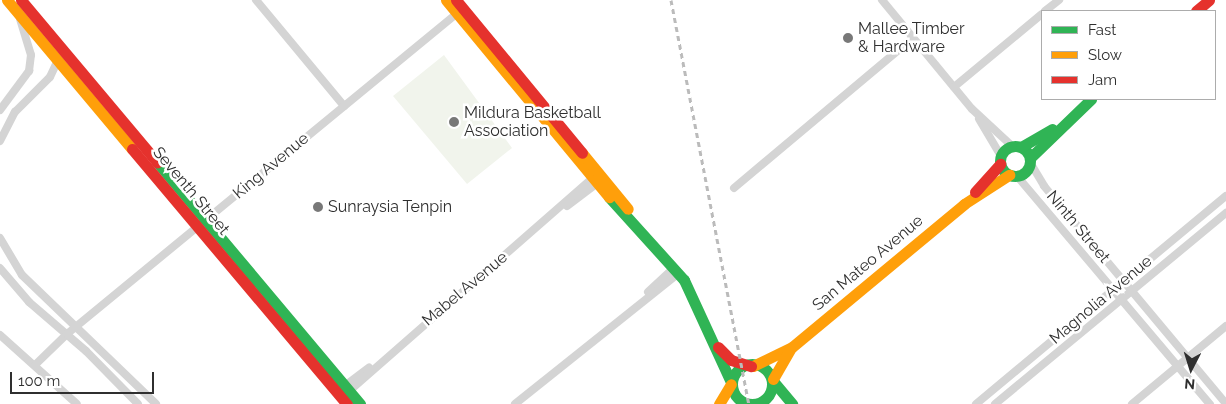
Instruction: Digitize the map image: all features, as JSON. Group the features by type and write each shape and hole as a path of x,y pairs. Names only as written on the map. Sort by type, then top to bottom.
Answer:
{"street":[{"name":"Seventh Street","path":"7,0 19,5 61,46 203,223 344,394 360,404"},
{"path":"256,0 344,106"},
{"path":"446,0 459,7 676,271 713,342 735,395 749,403 769,395 773,380"},
{"path":"882,0 972,109 1001,160 1013,176"},
{"path":"1047,10 1059,0"},
{"path":"1197,10 1209,0"},
{"name":"Seventh Street","path":"19,5 59,58 203,223"},
{"path":"0,110 29,71 29,46 19,5"},
{"name":"King Avenue","path":"35,365 67,334 344,106 459,7"},
{"path":"954,87 1041,15"},
{"path":"734,188 913,38"},
{"path":"0,140 15,112 50,77 59,58 61,46"},
{"path":"972,109 1017,146 1030,161 1062,123 1090,100"},
{"path":"1017,146 1062,123"},
{"name":"San Mateo Avenue","path":"964,204 1001,160 1017,146"},
{"name":"San Mateo Avenue","path":"752,366 792,347 964,204 1013,176 1026,172 1030,161"},
{"name":"Ninth Street","path":"1030,161 1044,186 1226,404"},
{"name":"Ninth Street","path":"1013,176 1210,404"},
{"name":"Mabel Avenue","path":"344,394 375,365 599,178"},
{"name":"Magnolia Avenue","path":"976,404 1156,253 1225,199"},
{"name":"Magnolia Avenue","path":"997,402 1226,213"},
{"path":"1201,217 1208,227"},
{"path":"1178,235 1187,245"},
{"path":"0,238 22,275 79,326 156,404"},
{"path":"1156,253 1164,263"},
{"path":"0,268 29,302 67,334 138,404"},
{"path":"515,404 676,271"},
{"path":"1081,316 1089,326"},
{"path":"1132,404 1226,326"},
{"path":"0,335 77,404"},
{"path":"1058,336 1066,344"},
{"path":"713,342 731,360 763,368 792,404"},
{"name":"San Mateo Avenue","path":"773,380 792,347"},
{"path":"1035,355 1042,364"},
{"path":"719,404 736,372 752,366"},
{"path":"1013,373 1021,382"},
{"path":"991,392 997,402"}],"shaded area":[{"name":"Mildura Basketball Association","path":"444,55 512,148 467,184 393,96"}],"railway":[{"path":"671,0 749,404"}],"traffic: fast":[{"path":"1030,158 1090,100"},
{"path":"1021,147 1052,129"},
{"path":"1015,146 1026,150 1030,161 1026,172 1015,176 1004,172 1000,161 1004,150 1015,146"},
{"path":"157,162 360,404"},
{"path":"609,197 684,280 731,382"},
{"path":"752,364 766,370 772,384 766,398 752,404 738,398 732,384 738,370 752,364"},
{"path":"773,381 792,404"}],"traffic: slow":[{"path":"7,0 132,149"},
{"path":"446,0 609,197"},
{"path":"582,153 628,209"},
{"path":"753,366 792,347 964,204 1009,175"},
{"path":"773,379 790,350"},
{"path":"719,404 731,384"}],"traffic: jam":[{"path":"21,0 157,162"},
{"path":"456,0 582,153"},
{"path":"1197,10 1209,0"},
{"path":"132,149 347,404"},
{"path":"975,192 1000,164"},
{"path":"718,347 731,360 751,366"}],"place":[{"name":"Mallee Timber & Hardware","path":"848,38"},
{"name":"Mildura Basketball Association","path":"454,122"},
{"name":"Sunraysia Tenpin","path":"318,207"}]}
